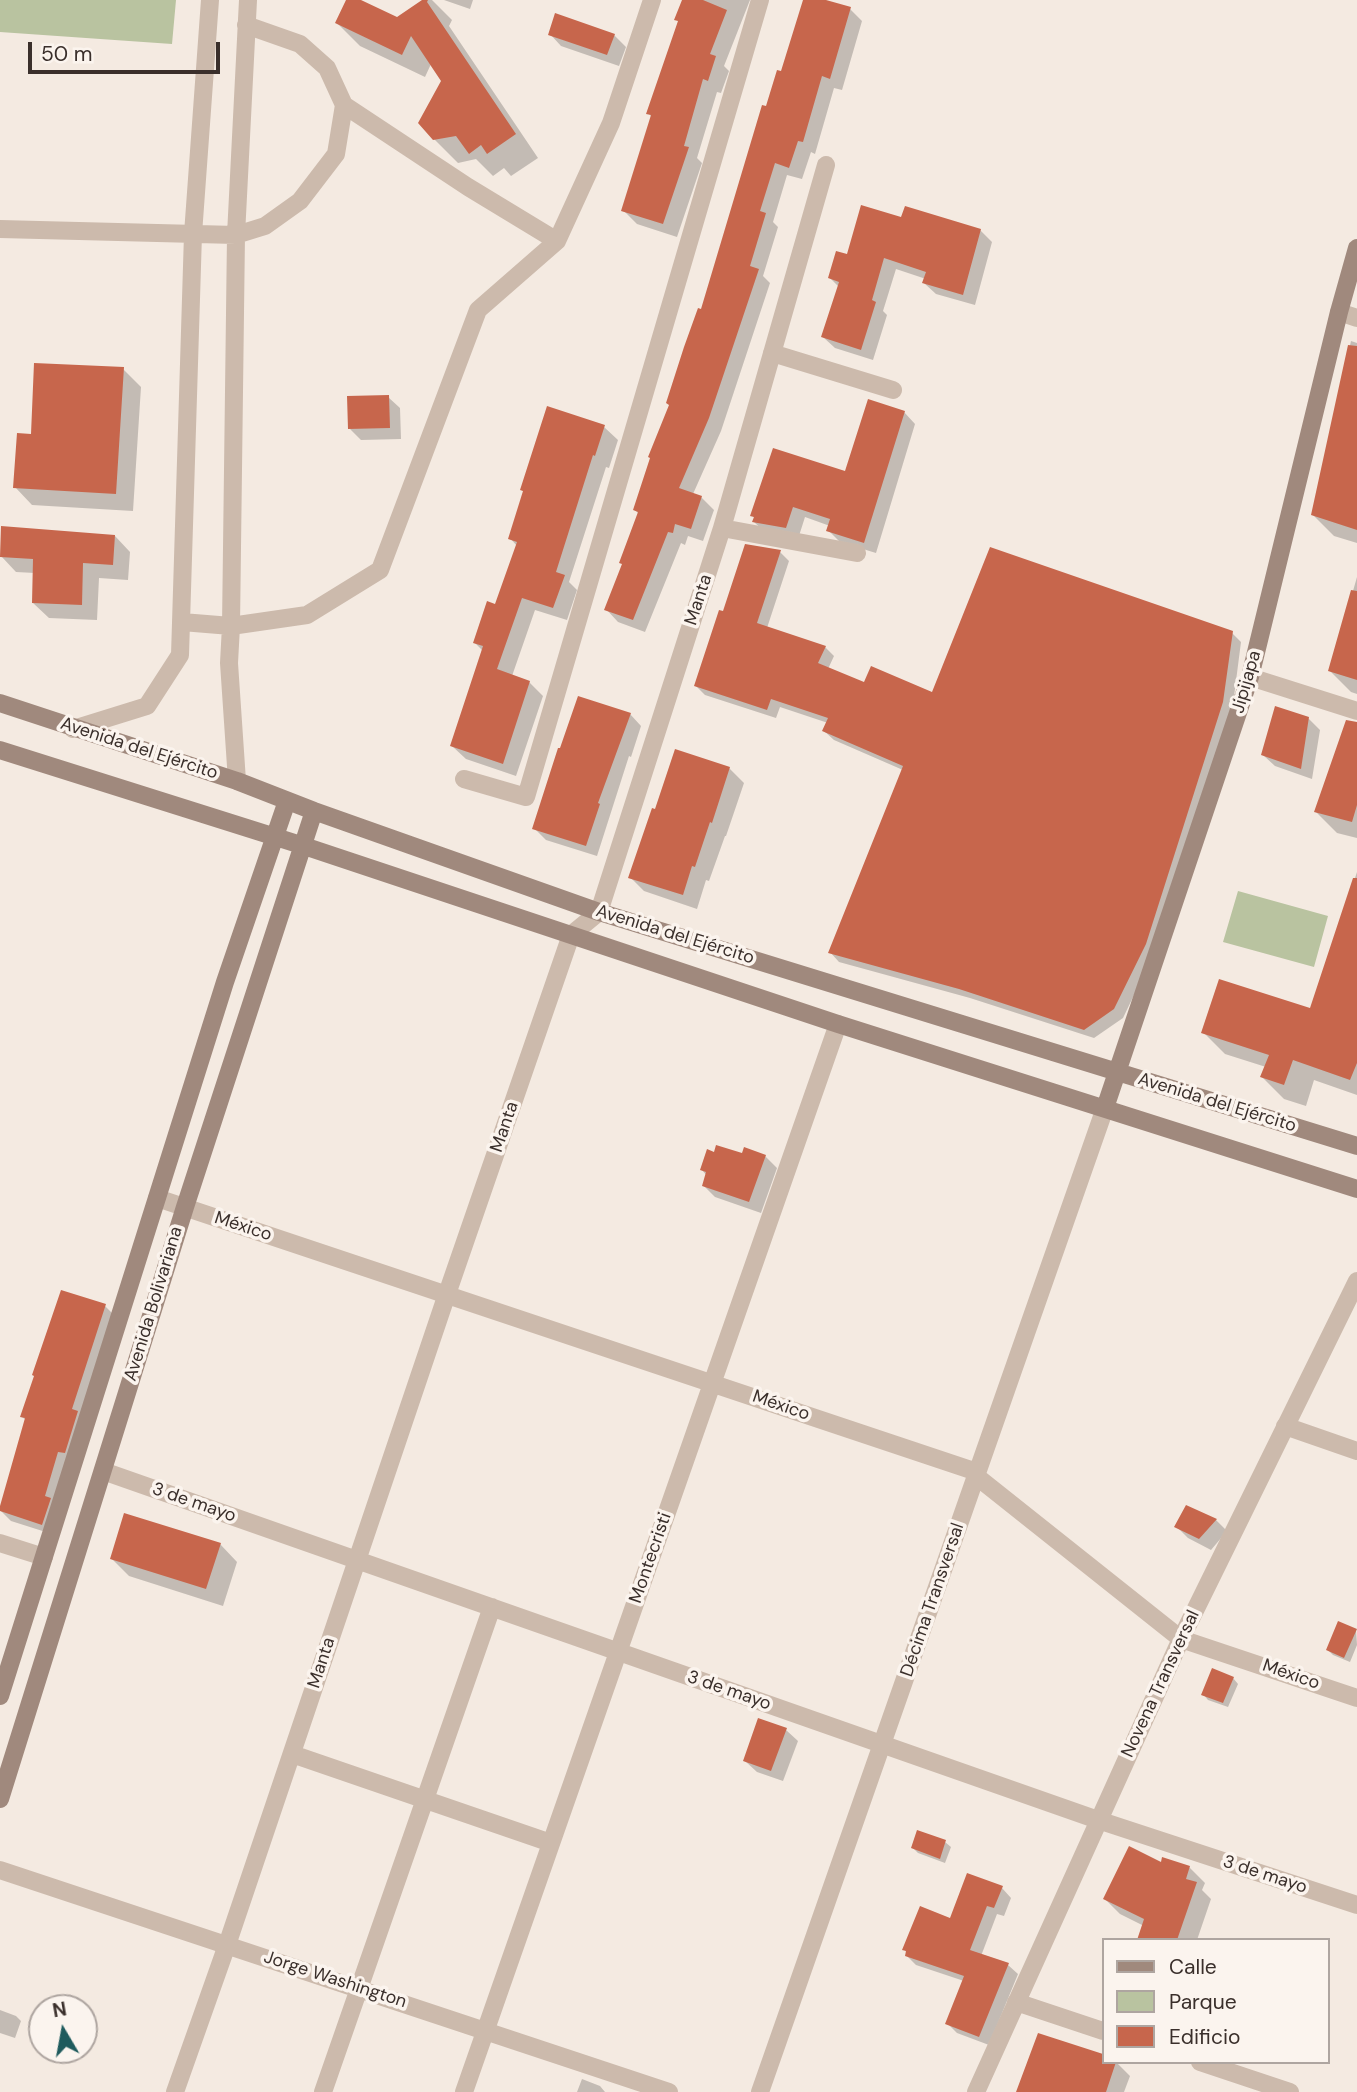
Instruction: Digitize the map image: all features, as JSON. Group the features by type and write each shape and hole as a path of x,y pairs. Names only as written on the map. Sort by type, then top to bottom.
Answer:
{"street":[{"path":"73,729 147,706 180,655 193,234 210,0"},
{"path":"237,781 229,663 236,235 248,0"},
{"path":"182,622 231,626 307,615 380,570 478,310 557,241 611,123 652,0"},
{"path":"464,779 526,797 760,0"},
{"path":"246,25 300,44 327,68 344,106 557,241"},
{"path":"0,229 236,235 265,226 300,201 336,154 344,106"},
{"name":"Manta","path":"599,912 722,528 826,165"},
{"name":"Jipijapa","path":"1105,1108 1250,677 1357,248"},
{"path":"1339,312 1357,318"},
{"path":"772,353 893,390"},
{"path":"722,528 857,553"},
{"path":"1250,677 1357,711"},
{"name":"Avenida del Ejército","path":"0,703 237,781 599,912 1357,1146"},
{"name":"Avenida del Ejército","path":"0,750 302,845 838,1024 1357,1189"},
{"name":"Avenida Bolivariana","path":"0,1696 157,1198 287,801"},
{"name":"Avenida Bolivariana","path":"0,1799 185,1207 314,811"},
{"path":"571,935 599,912"},
{"name":"Manta","path":"175,2092 228,1945 356,1559 571,935"},
{"name":"Montecristi","path":"464,2092 838,1024"},
{"name":"Décima Transversal","path":"760,2092 1105,1108"},
{"name":"México","path":"157,1198 977,1474 1181,1639 1357,1698"},
{"name":"Novena Transversal","path":"976,2092 1181,1639 1357,1281"},
{"path":"1285,1426 1357,1451"},
{"name":"3 de mayo","path":"103,1471 1098,1820 1357,1905"},
{"path":"0,1543 44,1557"},
{"path":"323,2092 492,1607"},
{"path":"292,1754 551,1843"},
{"name":"Jorge Washington","path":"0,1870 486,2029 669,2092"},
{"path":"1016,2002 1102,2031"},
{"path":"1206,2064 1290,2092"}],"green space":[{"path":"0,0 176,0 172,44 0,32"},
{"path":"1238,891 1328,916 1314,967 1223,942"}],"building":[{"path":"346,0 361,0 397,17 422,0 428,0 516,134 487,154 481,145 469,154 456,136 433,140 418,123 441,81 411,36 402,55 335,23"},
{"path":"682,0 703,0 727,10 710,54 716,56 708,81 703,79 684,146 689,147 663,224 621,211 651,115 646,114 678,21 674,20"},
{"path":"803,0 826,0 851,7 830,79 822,76 803,142 798,141 789,168 775,163 760,211 766,213 750,266 759,269 709,418 679,488 702,496 691,529 675,524 673,533 668,532 633,620 604,610 638,512 633,510 650,458 648,457 669,405 666,403 684,347 698,308 701,309 762,105 766,106 777,70 781,71"},
{"path":"555,13 615,34 607,55 548,35"},
{"path":"861,205 901,217 905,206 981,229 963,295 922,283 926,272 884,258 872,300 876,302 861,350 821,337 839,282 828,278 836,251 847,254"},
{"path":"1348,345 1357,346 1357,530 1311,515"},
{"path":"34,363 124,367 116,494 13,488 17,433 31,434"},
{"path":"389,395 390,428 348,429 347,396"},
{"path":"868,399 905,411 864,543 826,531 830,519 793,507 786,528 752,522 754,517 750,516 773,448 845,471"},
{"path":"547,406 605,425 556,572 565,575 553,608 522,598 497,669 530,681 503,764 450,746 483,646 473,643 487,601 495,604 517,542 508,539 523,491 520,490"},
{"path":"1,526 115,535 113,565 83,563 82,605 32,603 33,559 0,557"},
{"path":"745,544 781,550 757,623 826,646 818,663 864,682 871,666 932,692 990,547 1233,631 1223,702 1146,944 1114,1009 1084,1030 959,989 828,953 903,766 822,731 828,718 771,699 767,710 694,686 719,610 723,611"},
{"path":"1351,590 1357,591 1357,680 1328,671"},
{"path":"578,696 631,713 598,803 600,804 586,846 532,829"},
{"path":"1275,706 1309,717 1301,769 1261,755"},
{"path":"1346,720 1357,722 1357,805 1352,822 1314,812"},
{"path":"675,749 730,767 712,823 710,822 695,867 692,866 683,895 628,878"},
{"path":"1353,878 1357,878 1357,1063 1350,1080 1293,1060 1284,1085 1260,1077 1269,1055 1201,1033 1219,979 1310,1008"},
{"path":"716,1145 742,1153 744,1147 766,1155 749,1202 702,1186 706,1172 700,1170 707,1149 714,1152"},
{"path":"61,1290 106,1304 72,1409 78,1411 65,1453 58,1452 45,1496 51,1498 42,1525 0,1511 0,1506 25,1418 20,1417"},
{"path":"1186,1505 1217,1519 1199,1539 1174,1527"},
{"path":"124,1513 221,1543 206,1589 110,1559"},
{"path":"1338,1621 1357,1629 1344,1658 1326,1650"},
{"path":"1212,1668 1234,1677 1223,1703 1201,1695"},
{"path":"758,1718 787,1728 771,1771 743,1761"},
{"path":"917,1830 946,1840 940,1859 911,1848"},
{"path":"1129,1846 1161,1862 1162,1857 1190,1866 1186,1879 1197,1882 1178,1938 1138,1938 1144,1919 1103,1899"},
{"path":"967,1873 1003,1886 994,1908 987,1906 970,1950 1009,1963 979,2037 945,2024 964,1976 905,1956 906,1951 902,1950 920,1906 950,1918"},
{"path":"1038,2033 1102,2054 1102,2064 1115,2064 1106,2092 1016,2092"}]}
